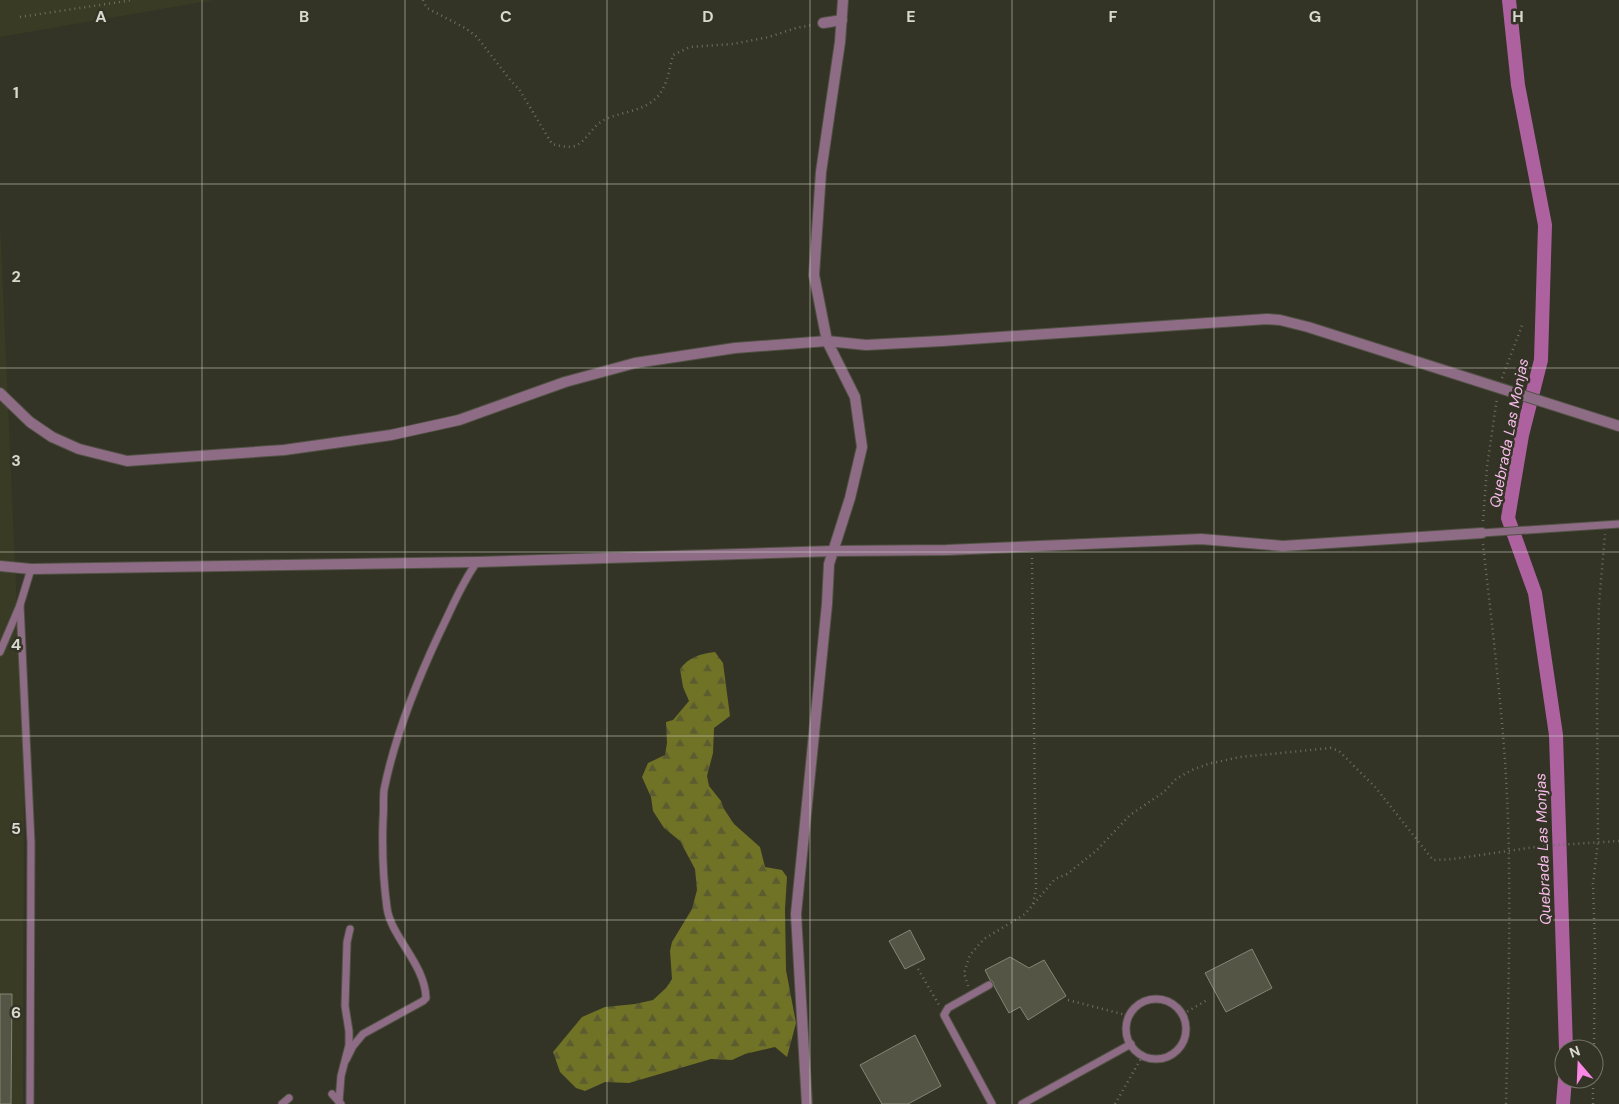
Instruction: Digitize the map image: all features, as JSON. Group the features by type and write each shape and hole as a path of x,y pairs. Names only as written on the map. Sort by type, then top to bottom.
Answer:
{"street":[{"path":"807,1104 796,914 827,604 829,564 850,498 862,447 855,397 827,341 814,275 821,172 844,0"},
{"path":"823,23 842,20"},
{"path":"0,392 30,422 52,437 79,449 127,461 223,455 321,445 391,435 459,420 565,382 635,363 735,348 827,341 866,345 1248,320 1280,320 1555,404 1619,426"},
{"path":"0,566 31,569 477,562 833,551 947,550 1201,539 1283,546 1482,533"}],"lane":[{"path":"1482,533 1619,524"},
{"path":"340,1103 341,1076 353,1046 363,1034 426,998 419,971 387,910 382,848 384,792 396,741 426,660 453,602 465,579 477,562"},
{"path":"0,652 20,605 31,569"},
{"path":"20,605 31,843 30,1104"},
{"path":"346,1060 349,1031 345,1006 345,988 347,942 350,929"},
{"path":"988,985 948,1008 944,1015 992,1104"},
{"path":"1152,999 1169,1002 1179,1009 1182,1014 1186,1027 1184,1040 1176,1050 1165,1057 1159,1058 1143,1055 1131,1044 1127,1027 1130,1016 1137,1006 1152,999"},
{"path":"1022,1104 1131,1044"},
{"path":"332,1094 340,1103"},
{"path":"282,1104 289,1098"}],"path":[{"path":"20,17 134,0"},
{"path":"423,0 427,8 465,28 477,37 511,81 520,89 552,144 568,147 580,143 595,126 604,120 630,113 651,103 662,90 673,55 690,47 733,44 823,23"},
{"path":"1506,1104 1510,928 1508,850 1501,710 1482,533 1487,467 1499,387 1523,323"},
{"path":"1594,1039 1595,947 1593,884 1598,842 1598,614 1606,525"},
{"path":"1030,546 1032,567 1032,684 1035,738 1036,889 1033,906"},
{"path":"972,994 964,973 970,955 984,939 1025,914 1055,879 1067,874 1096,851 1130,815 1164,792 1176,780 1192,770 1208,764 1240,757 1330,748 1339,751 1376,788 1433,860 1453,859 1542,846 1619,841"},
{"path":"918,969 944,1015"},
{"path":"1182,1014 1209,998"},
{"path":"1068,1000 1130,1016"},
{"path":"1115,1104 1143,1055"},
{"path":"1593,1089 1593,1104"}],"shaded area":[{"path":"0,0 214,0 0,37"},
{"path":"0,221 24,767 23,1104 0,1104"}],"green space":[{"path":"715,652 723,663 730,716 714,728 713,753 707,776 709,786 721,801 734,824 760,847 765,867 782,870 787,877 785,909 786,970 796,1023 787,1057 775,1047 745,1054 732,1060 711,1059 629,1083 605,1082 585,1091 576,1088 560,1072 553,1052 582,1017 605,1007 653,1000 666,988 672,979 670,951 672,942 692,909 697,890 695,869 680,841 664,828 653,811 651,797 642,777 648,763 665,755 667,743 666,722 673,720 689,701 683,687 680,669 695,657"}],"building":[{"path":"910,930 925,959 905,969 889,941"},
{"path":"1252,949 1272,988 1226,1012 1205,973"},
{"path":"1010,957 1029,968 1044,960 1066,996 1028,1020 1020,1007 1009,1013 985,970"},
{"path":"0,994 12,994 11,1104 0,1104"},
{"path":"915,1035 941,1086 908,1104 882,1104 860,1065"}],"waterway":[{"name":"Quebrada Las Monjas","path":"1509,0 1518,85 1545,225 1541,360 1522,435 1508,518 1535,593 1556,735 1566,1039"},
{"name":"Quebrada Las Monjas","path":"1563,1104 1564,1089"}]}
